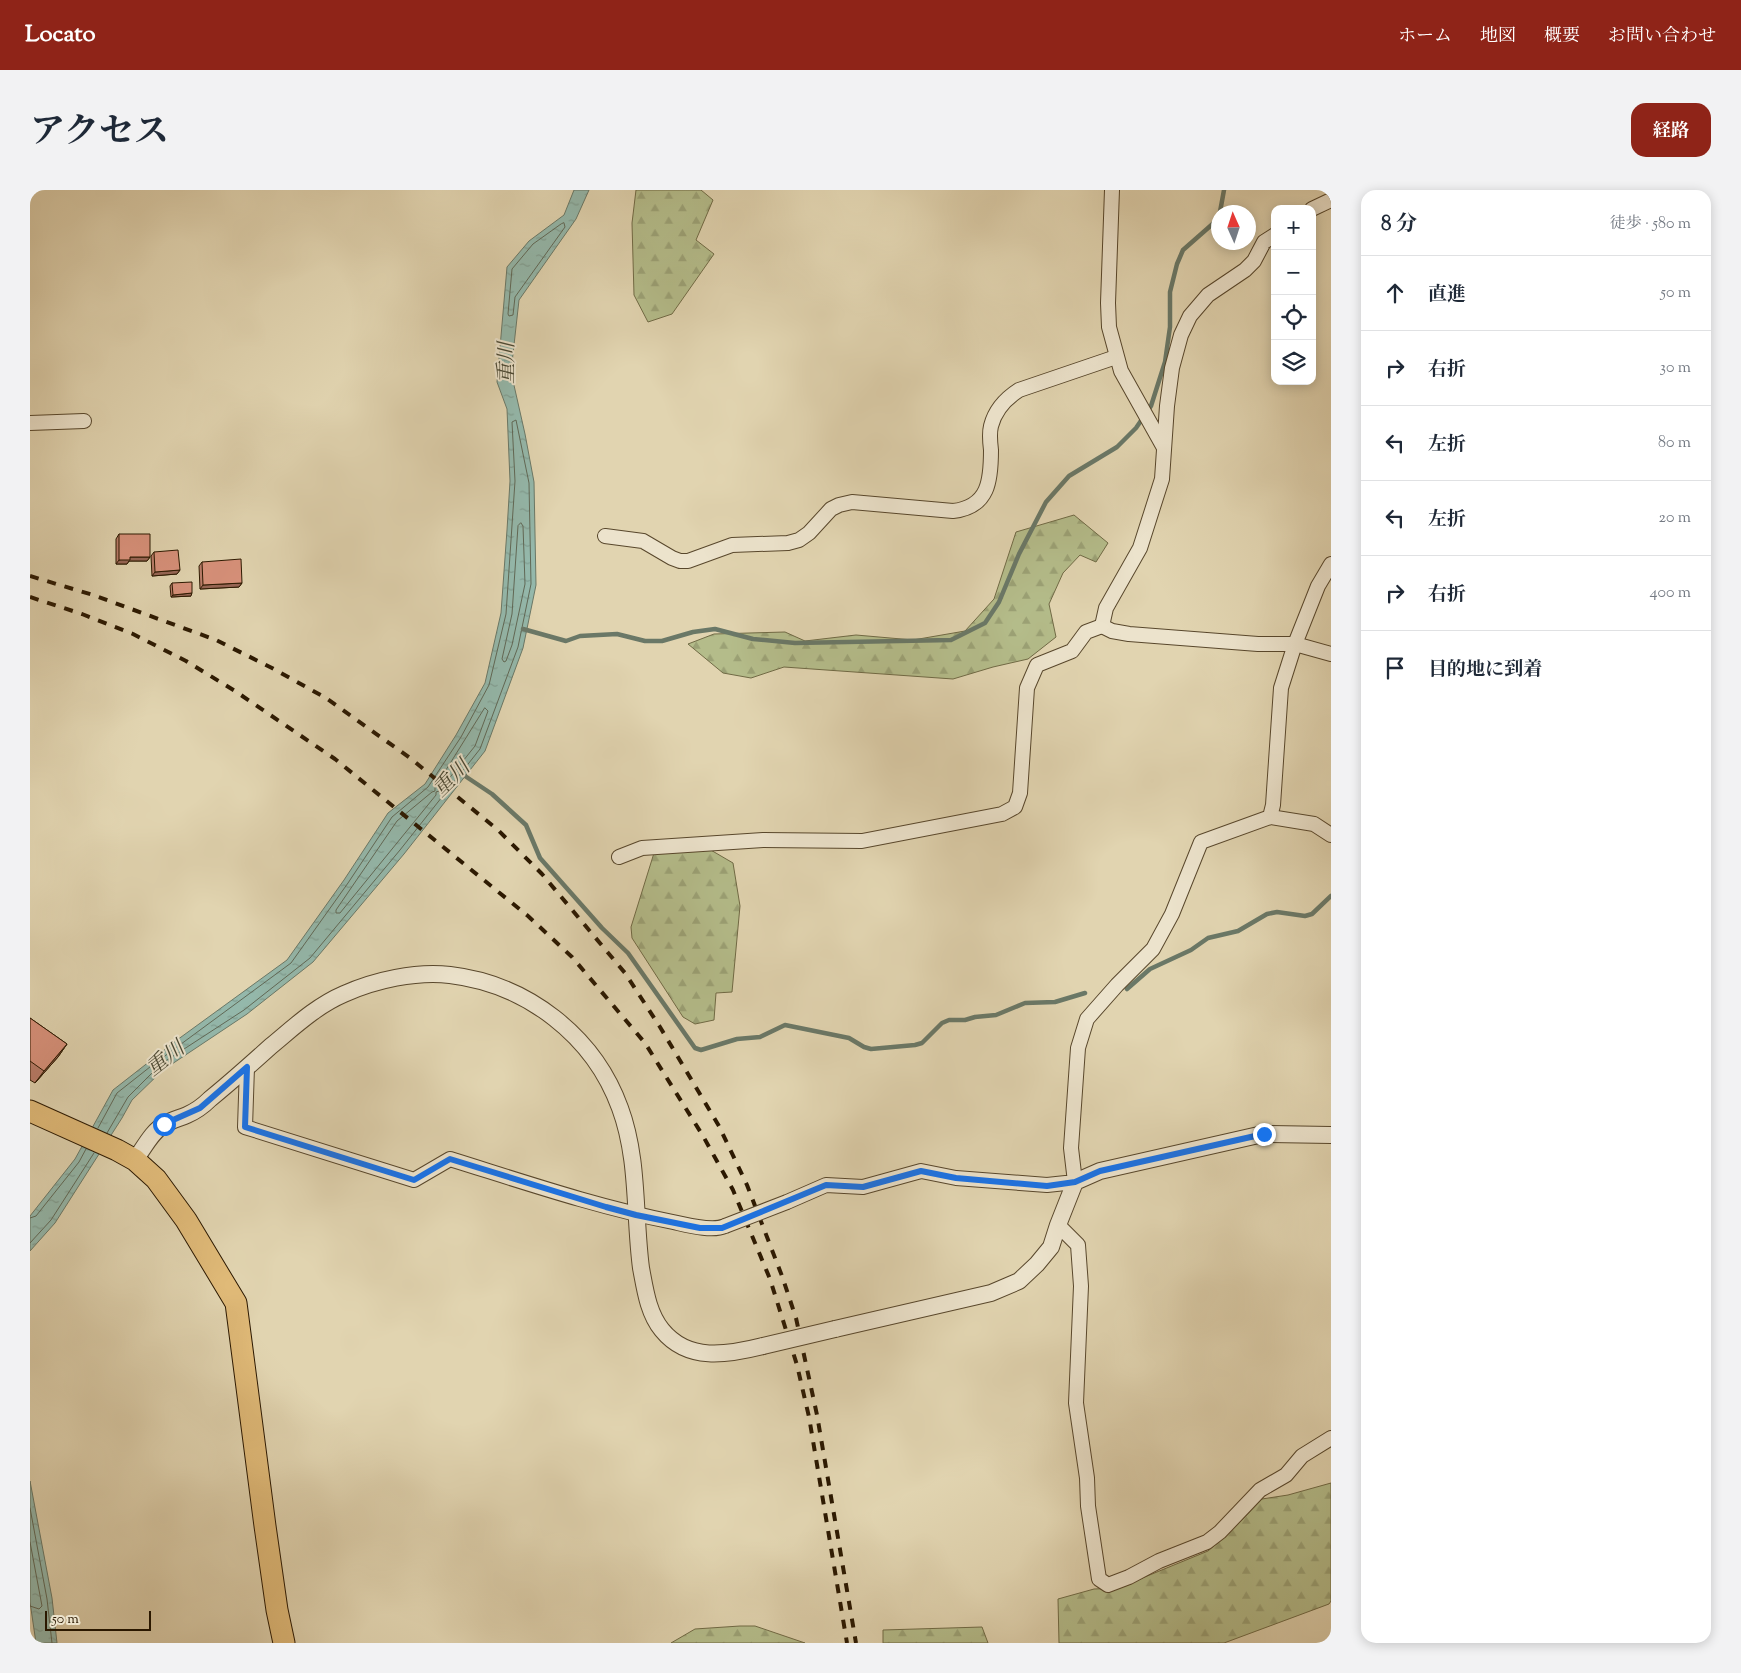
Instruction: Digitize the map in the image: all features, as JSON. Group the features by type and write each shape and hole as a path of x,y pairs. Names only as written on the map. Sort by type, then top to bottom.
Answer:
{"main road":[{"path":"30,1111 126,1155 156,1179 186,1220 236,1303 267,1545 284,1643"}],"street":[{"path":"1112,190 1108,303 1109,327 1121,371 1163,446"},
{"path":"1316,207 1331,200"},
{"path":"1102,626 1106,608 1140,548 1162,479 1164,466 1163,446 1172,368 1181,335 1190,316 1208,294 1245,270 1254,261 1264,242 1271,238"},
{"path":"605,536 642,541 672,558 688,561 732,545 788,544 799,540 809,533 831,509 852,502 953,511 964,510 977,503 985,493 990,479 990,429 993,417 1000,406 1019,390 1116,357"},
{"path":"30,423 84,421"},
{"path":"1270,817 1273,804 1281,688 1295,644 1318,586 1331,564"},
{"path":"619,856 642,848 763,840 862,841 1002,814 1015,807 1020,792 1027,688 1037,665 1072,651 1086,632 1102,626 1112,631 1129,634 1258,644 1295,644 1331,654"},
{"path":"126,1155 164,1124 200,1108 300,1021 323,1005 343,994 366,986 417,976 449,975 493,985 514,993 538,1006 576,1036 595,1059 609,1082 621,1110 630,1145 639,1254 648,1301 653,1316 661,1330 676,1343 691,1352 732,1353 991,1293 1019,1281 1051,1247 1075,1182 1071,1148 1078,1048 1087,1019 1117,985 1153,950 1172,914 1201,842 1270,817 1314,824 1331,835"},
{"path":"247,1067 245,1127 414,1180 450,1159 636,1215 700,1228 722,1228 826,1185 863,1187 921,1171 956,1178 1047,1186 1075,1182 1100,1171 1264,1134 1331,1135"},
{"path":"1058,1225 1078,1245 1081,1286 1076,1403 1099,1579 1108,1584 1129,1577 1159,1561 1207,1542 1220,1532 1260,1490 1286,1475 1302,1456 1331,1438"}],"green space":[{"path":"636,190 701,190 713,200 696,240 714,254 672,314 648,322 634,295 632,223"},
{"path":"1074,515 1108,543 1096,562 1080,555 1063,573 1049,604 1056,637 1028,659 953,679 784,667 751,678 723,673 688,644 714,634 785,632 805,641 856,635 913,640 965,631 994,599 1016,532"},
{"path":"709,849 733,863 740,906 732,992 716,993 714,1020 695,1024 683,1017 632,938 631,927 654,853"},
{"path":"1331,1483 1331,1601 1329,1604 1224,1643 1059,1643 1058,1599 1094,1589 1118,1588 1208,1551 1231,1531 1262,1499 1288,1495"},
{"path":"755,1626 805,1643 671,1643 695,1629"},
{"path":"982,1627 988,1643 883,1643 883,1630"}],"water":[{"name":"重川","path":"574,190 589,190 576,219 519,300 511,372 534,482 536,585 523,648 485,751 404,854 313,962 247,1014 163,1070 132,1100 55,1223 30,1251 30,1216 75,1159 113,1090 177,1040 287,960 344,880 388,813 425,784 456,735 485,683 501,613 510,481 507,409 497,382 507,267 529,241 564,215"},
{"path":"30,1481 52,1598 57,1643 36,1643 30,1602"}],"building":[{"path":"119,534 150,534 150,557 130,557 130,560 119,560"},
{"path":"178,550 180,570 155,572 154,552"},
{"path":"241,559 242,583 203,585 202,562"},
{"path":"192,582 192,593 173,595 172,583"},
{"path":"30,1018 67,1044 44,1071 30,1061"}],"waterway":[{"path":"1221,205 1224,190"},
{"path":"523,629 566,641 580,636 617,634 645,641 662,641 693,632 715,629 753,639 795,643 951,640 985,623 999,602 1019,554 1046,502 1069,476 1117,447 1136,428 1151,406 1165,362 1170,327 1170,292 1177,264 1183,250 1211,225"},
{"name":"重川","path":"462,774 492,794 526,825 540,858 602,928 628,953 695,1048 701,1050 737,1039 760,1037 785,1025 849,1038 871,1049 915,1045 922,1043 942,1023 949,1020 965,1020 996,1015 1025,1003 1055,1002 1085,993"},
{"path":"1127,989 1150,969 1191,950 1208,938 1238,931 1267,914 1277,912 1305,916 1312,914 1331,896"}],"railway":[{"path":"30,576 93,595 216,640 326,698 410,758 498,830 542,874 625,973 660,1027 719,1126 747,1185 782,1276 796,1318 817,1415 856,1643"},
{"path":"30,597 82,614 133,634 186,661 235,691 335,759 528,916 572,957 645,1043 703,1136 733,1190 770,1279 797,1365 809,1417 847,1643"}],"route":[{"path":"164,1124 188,1115 200,1108 247,1067 245,1127 414,1180 450,1159 606,1207 700,1228 722,1228 826,1185 863,1187 921,1171 956,1178 1047,1186 1075,1182 1100,1171 1264,1134"}]}
